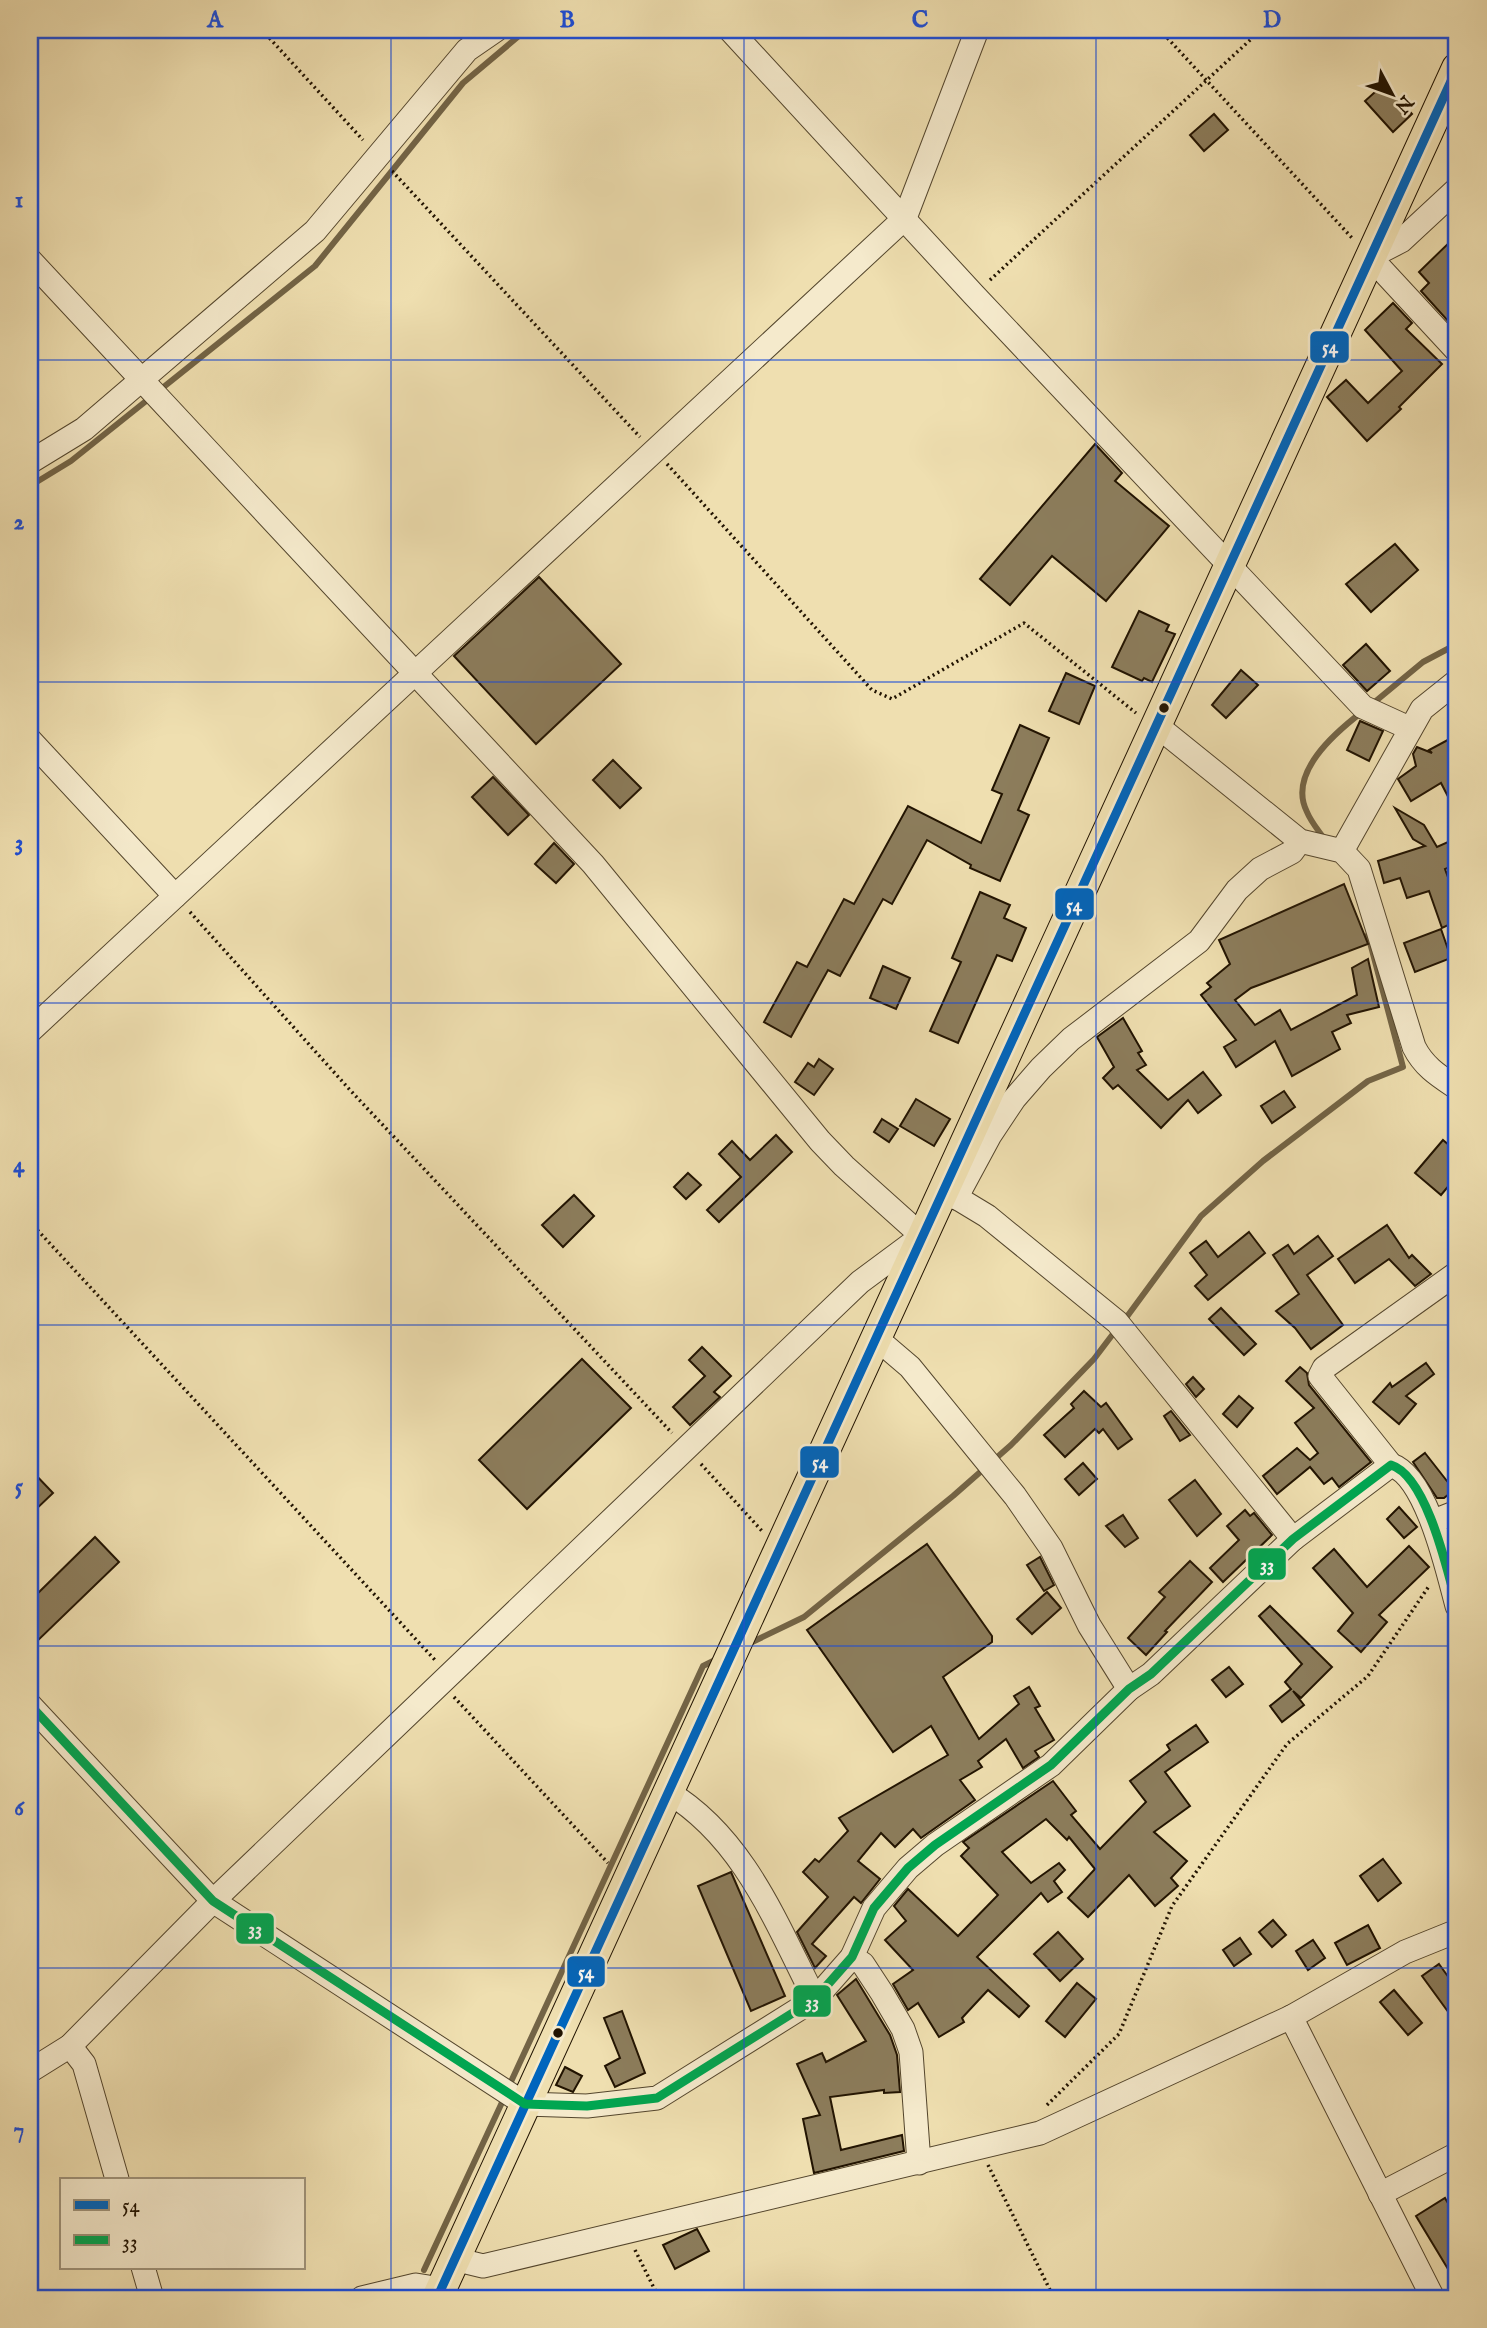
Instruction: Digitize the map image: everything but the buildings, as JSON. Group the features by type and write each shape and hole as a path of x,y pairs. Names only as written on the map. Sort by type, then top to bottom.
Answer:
{"main road":[{"path":"439,2293 922,1236 950,1193 1156,725 1457,68"}],"street":[{"path":"30,462 84,429 315,231 467,50 496,30"},
{"path":"730,30 974,295 1363,707 1409,728"},
{"path":"30,1031 905,218 977,30"},
{"path":"1457,188 1401,241 1370,257 1457,351"},
{"path":"30,260 593,864 828,1150 922,1236 860,1282 213,1902 70,2046 30,2071"},
{"path":"1342,851 1409,728 1422,709 1457,681"},
{"path":"1156,725 1300,841 1342,851 1359,869 1414,1047 1420,1060 1432,1072 1457,1088"},
{"path":"30,740 175,896"},
{"path":"1293,1539 1117,1322 987,1216 950,1193 1014,1099 1041,1068 1071,1039 1199,941 1237,890 1260,869 1292,852 1300,841"},
{"path":"1457,1273 1324,1368 1320,1376 1391,1465 1399,1469 1414,1488 1434,1521 1457,1606"},
{"path":"876,1338 911,1367 1014,1496 1051,1548 1089,1625 1129,1689"},
{"path":"30,1705 213,1902 525,2104 587,2106 657,2098 815,1999 852,1957 874,1908 908,1868 935,1844 1051,1765 1129,1689 1151,1674 1293,1539 1391,1465"},
{"path":"1434,1521 1457,1512"},
{"path":"668,1792 710,1821 725,1838 751,1877 815,1999"},
{"path":"454,2259 483,2266 985,2148 1070,2122 1290,2017 1405,1952 1457,1931"},
{"path":"852,1957 863,1964 882,1993 903,2029 911,2052 919,2164"},
{"path":"1290,2017 1433,2298"},
{"path":"70,2046 84,2064 117,2178"},
{"path":"1380,2194 1457,2154"},
{"path":"143,2268 152,2298"},
{"path":"362,2298 416,2285 439,2293"}],"path":[{"path":"262,30 618,417 655,451 872,690 892,699 1024,623 1156,725"},
{"path":"1160,30 1370,257"},
{"path":"974,295 1261,30"},
{"path":"175,896 350,1090 780,1551"},
{"path":"30,1222 627,1882"},
{"path":"1040,2112 1119,2034 1172,1906 1287,1744 1368,1676 1445,1563"},
{"path":"985,2148 988,2165 1054,2298"},
{"path":"628,2233 659,2298"}],"waterway":[{"path":"30,486 71,461 315,266 463,83 526,30"},
{"path":"1371,705 1423,662 1457,644"},
{"path":"1325,840 1307,812 1303,797 1304,783 1317,755 1362,712"},
{"path":"1123,1322 1201,1216 1263,1161 1368,1081 1403,1067 1368,935"},
{"path":"746,1645 804,1617 953,1496 1011,1445 1094,1359 1116,1330"},
{"path":"509,2086 703,1666 717,1659"},
{"path":"424,2270 505,2096"}],"transit line":[{"name":"54","path":"437,2298 1457,68"},
{"name":"33","path":"30,1705 213,1901 525,2104 587,2106 657,2098 815,1999 852,1957 874,1908 908,1868 935,1845 1051,1765 1129,1689 1151,1674 1293,1539 1391,1465 1404,1473 1425,1506 1442,1550 1457,1606"}]}
